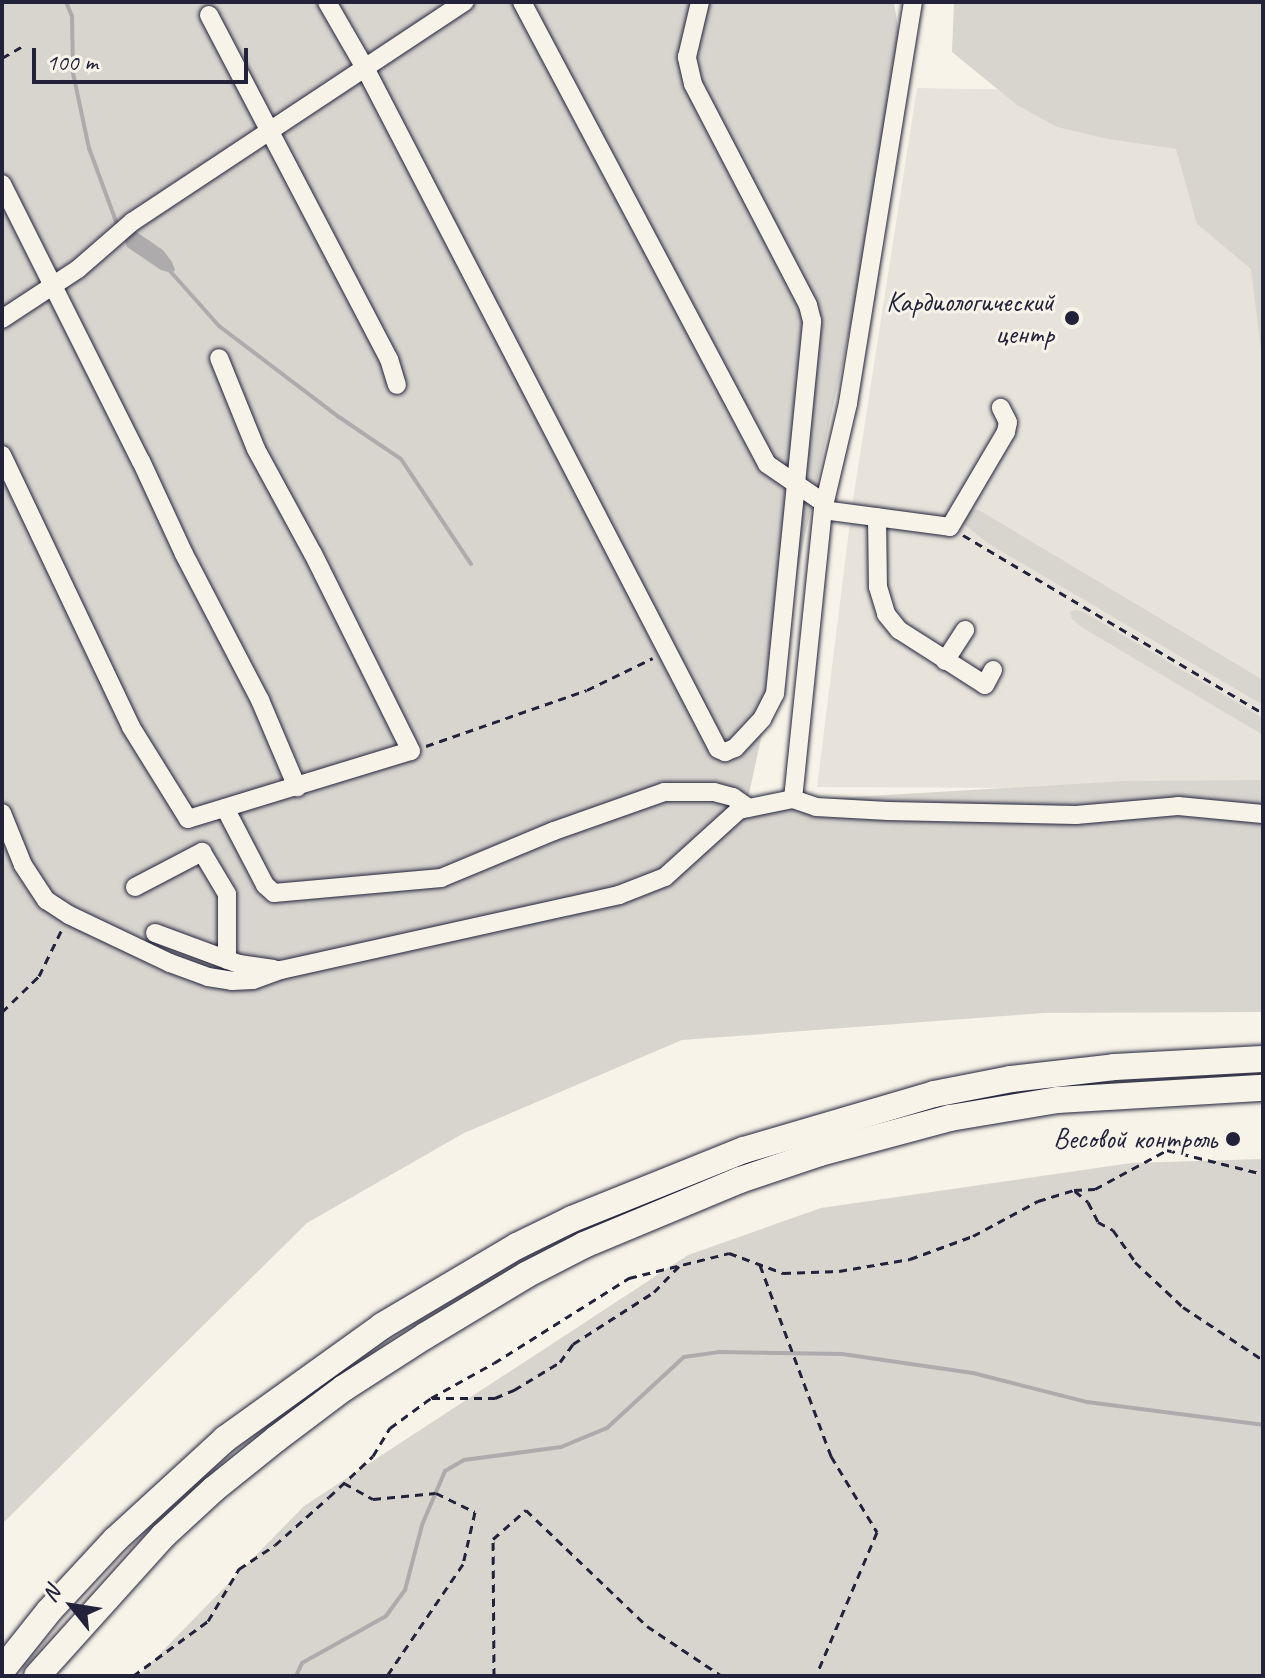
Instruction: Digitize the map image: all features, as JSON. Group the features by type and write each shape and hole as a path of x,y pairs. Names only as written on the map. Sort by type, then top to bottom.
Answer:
{"highway":[{"path":"2,1670 49,1611 116,1539 225,1439 382,1326 517,1246 572,1219 744,1150 934,1094 1011,1079 1114,1067 1263,1059"},
{"path":"37,1676 163,1536 214,1489 276,1439 344,1388 425,1336 584,1245 740,1180 835,1149 950,1118 1058,1100 1263,1088"}],"lane":[{"path":"327,2 364,66 718,749 725,752 735,748 762,719 775,694 812,321 808,305 693,84 687,57 700,2"},
{"path":"2,319 100,253 132,222 465,2"},
{"path":"793,799 824,506 848,403 912,26 913,2"},
{"path":"525,3 767,464 824,506 950,527 1006,432 1008,422 1001,408"},
{"path":"209,15 389,359 397,385"},
{"path":"2,184 260,700 297,787"},
{"path":"2,455 150,762 188,819 411,751 313,554 256,449 219,358"},
{"path":"877,517 875,559 879,595 886,614 899,630 985,685 993,670"},
{"path":"945,661 965,630"},
{"path":"225,808 265,885 274,893 441,878 554,831 664,792 714,792 733,797 749,808"},
{"path":"2,813 36,889 46,900 69,915 208,977 253,980 281,970 619,895 665,877 739,810 793,799 816,807 888,811 1076,815 1178,806 1263,814"},
{"path":"135,887 202,852 227,894 227,960"},
{"path":"155,933 227,960 281,970"}],"path":[{"path":"2,58 21,47"},
{"path":"950,527 1263,713"},
{"path":"411,751 611,680 667,651"},
{"path":"2,1012 39,976 69,915"},
{"path":"133,1676 208,1621 239,1569 275,1545 373,1456 390,1428 431,1398 494,1363 629,1278 729,1253 783,1273 825,1272 910,1259 973,1236 1038,1201 1074,1190 1095,1189 1167,1150 1263,1174"},
{"path":"1074,1190 1088,1202 1098,1222 1113,1230 1135,1262 1183,1307 1263,1360"},
{"path":"760,1265 831,1456 877,1532 816,1676"},
{"path":"431,1398 495,1398 514,1390 560,1362 573,1344 654,1292 679,1266"},
{"path":"344,1483 373,1499 436,1493 475,1512 463,1564 387,1676"},
{"path":"494,1676 493,1539 526,1510 647,1626 722,1676"}],"shaded area":[{"path":"2,2 894,2 905,75 747,803 1126,781 1263,780 1263,1012 1044,1013 682,1040 464,1133 307,1223 2,1524"},
{"path":"954,2 1263,2 1263,367 1251,269 1197,224 1176,149 1108,139 1057,127 1017,105 952,52"},
{"name":"Кардиологический центр","path":"917,88 1084,91 1263,131 1263,789 817,787 852,506"},
{"path":"135,231 163,250 172,262 175,270 172,273 161,270 127,247 124,238"},
{"path":"969,510 979,510 1263,680 1263,705 989,544 961,522"},
{"path":"1070,612 1084,612 1263,718 1263,735 1083,628 1072,619"},
{"path":"1263,1159 1263,1676 138,1676 304,1506 688,1255 821,1208 1131,1163"}],"waterway":[{"path":"66,2 72,16 73,73 89,148 117,224"},
{"path":"170,271 219,326 339,417 401,459 471,564"},
{"path":"296,1676 302,1663 386,1616 405,1590 422,1525 445,1471 464,1460 561,1447 607,1428 684,1357 719,1352 842,1354 973,1373 1087,1402 1263,1425"}],"place":[{"name":"Кардиологический центр","path":"1072,318"},
{"name":"Весовой контроль","path":"1233,1139"}]}
